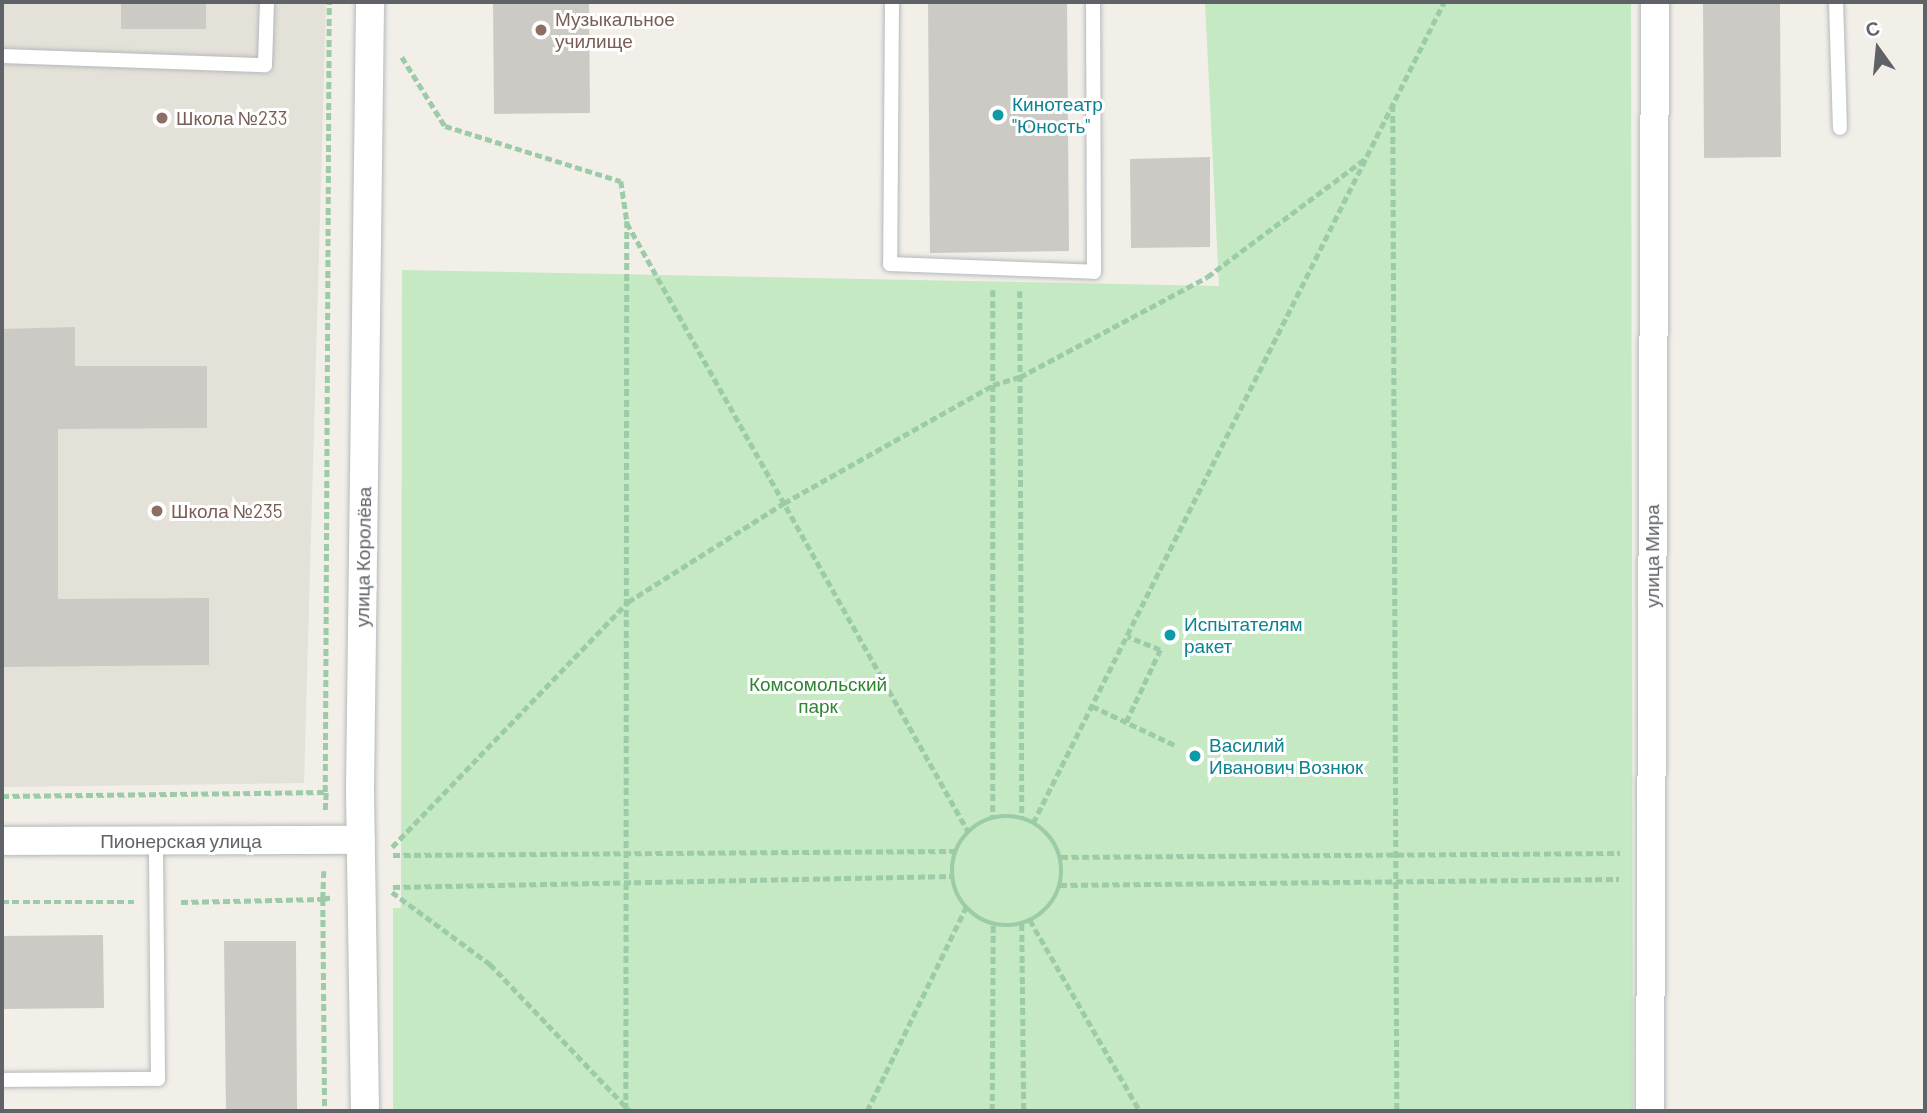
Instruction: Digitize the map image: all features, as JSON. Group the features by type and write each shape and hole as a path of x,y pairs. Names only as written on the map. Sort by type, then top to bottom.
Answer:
{"street":[{"name":"улица Королёва","path":"365,1111 361,840 370,2"},
{"name":"улица Мира","path":"1650,1111 1655,2"},
{"name":"Пионерская улица","path":"2,842 361,840"}],"lane":[{"path":"2,56 265,65 267,2"},
{"path":"892,2 890,264 1094,272 1093,2"},
{"path":"1836,2 1840,128"},
{"path":"2,1080 158,1079 156,840"}],"path":[{"path":"2,796 325,792 329,2"},
{"path":"1033,823 1444,2"},
{"path":"398,52 445,126 621,181 627,221 627,1110"},
{"path":"1393,105 1397,1111"},
{"path":"956,851 628,850 384,855 628,602 784,503 993,385 1020,377 1208,277 1366,158"},
{"path":"627,221 968,833"},
{"path":"993,268 993,818"},
{"path":"1020,270 1021,818"},
{"path":"1126,722 1160,650 1127,637"},
{"path":"1091,706 1175,745"},
{"path":"993,818 1021,818 1033,823 1054,841 1061,856 1060,884 1050,905 1030,920 1022,924 993,924 966,907 953,876 956,851 968,833 993,818"},
{"path":"1061,856 1630,852"},
{"path":"627,1110 490,964 386,887 953,876"},
{"path":"1060,884 1629,878"},
{"path":"2,902 323,899 325,1111"},
{"path":"867,1111 966,907"},
{"path":"1030,920 1140,1111"},
{"path":"992,1111 993,924"},
{"path":"1022,924 1024,1111"}],"shaded area":[{"name":"Школа №235","path":"2,2 326,2 304,783 2,787"}],"green space":[{"name":"Комсомольский парк","path":"1205,2 1631,2 1633,1111 393,1111 393,908 401,908 402,270 1219,286"}],"building":[{"path":"121,2 206,2 206,29 121,29"},
{"name":"Музыкальное училище","path":"493,2 589,2 590,113 494,114"},
{"path":"928,2 1067,2 1069,251 930,253"},
{"path":"1703,2 1780,2 1781,157 1704,158"},
{"path":"1210,157 1210,247 1131,248 1130,159"},
{"path":"75,327 75,366 207,366 207,428 58,429 58,599 209,598 209,665 2,667 2,329"},
{"path":"103,935 104,1008 2,1009 2,936"},
{"path":"224,941 296,941 297,1111 226,1111"}],"place":[{"name":"Музыкальное училище","path":"541,30"},
{"name":"Кинотеатр \"Юность\"","path":"998,115"},
{"name":"Школа №233","path":"162,118"},
{"name":"Школа №235","path":"157,511"},
{"name":"Испытателям ракет","path":"1170,635"},
{"name":"Василий Иванович Вознюк","path":"1195,756"}]}
